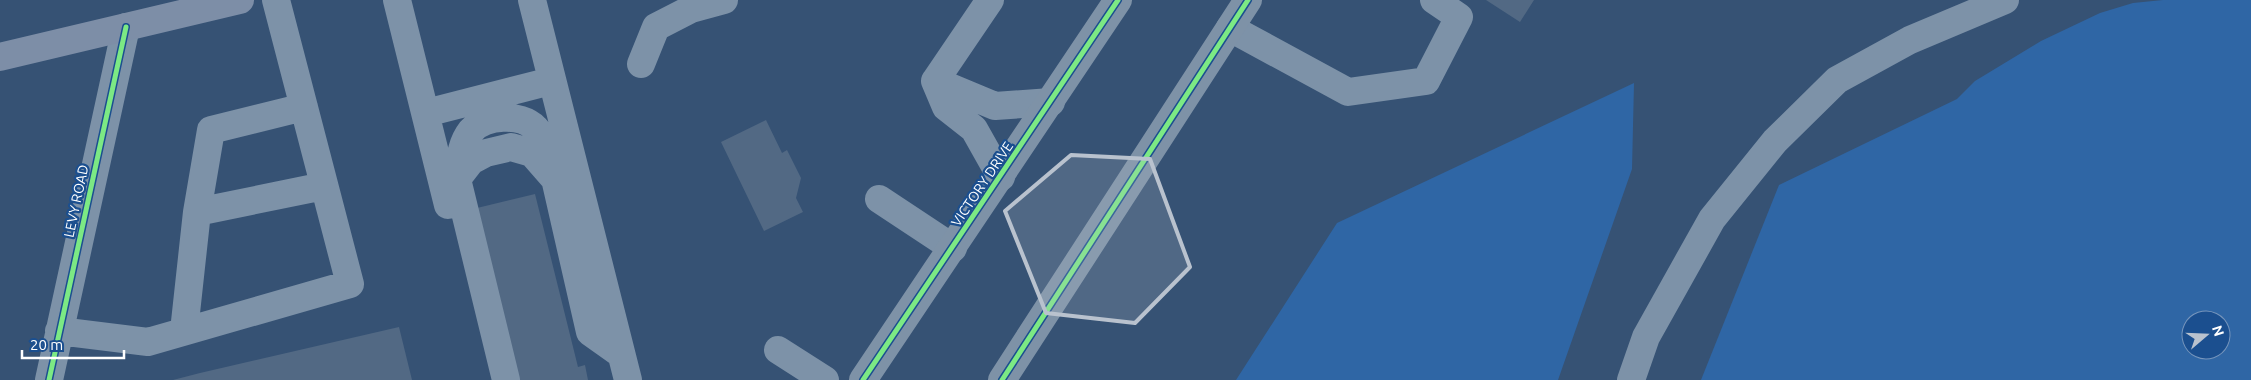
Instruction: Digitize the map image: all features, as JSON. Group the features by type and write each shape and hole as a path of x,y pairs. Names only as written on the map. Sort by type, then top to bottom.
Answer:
{"highway":[{"name":"VICTORY DRIVE","path":"863,380 1118,0"},
{"path":"1012,376 1248,0"}],"main road":[{"path":"0,56 240,0"}],"street":[{"path":"59,331 148,342 350,284 276,0"},
{"path":"397,0 492,380"},
{"path":"532,0 628,380"},
{"path":"642,64 656,27 689,4 724,0"},
{"path":"935,81 990,0"},
{"path":"1230,28 1348,92 1377,89 1426,81 1459,17 1434,0"},
{"path":"1631,380 1646,337 1712,219 1775,141 1837,80 1910,40 2005,0"},
{"name":"LEVY ROAD","path":"49,380 126,27"},
{"path":"426,113 551,81"},
{"path":"935,81 995,106 1051,102"},
{"path":"935,81 946,107 974,129 1001,177"},
{"path":"184,331 198,212 211,130 304,107"},
{"path":"506,380 457,179 462,148 472,130 495,118 519,118 535,128 548,148 553,177 590,332 621,354"},
{"path":"198,212 324,186"},
{"path":"879,199 953,248"},
{"path":"778,350 825,380"}],"highlighted area":[{"path":"1071,155 1150,159 1190,267 1135,323 1046,313 1005,211"}],"shaded area":[{"path":"2163,0 2251,0 2251,380 1701,380 1779,185 1957,99 1975,81 2041,41 2100,13 2133,3"},
{"path":"1634,83 1632,169 1558,380 1236,380 1337,223"}],"building":[{"path":"1486,0 1534,0 1520,22"},
{"path":"766,120 782,153 787,150 801,178 796,198 803,212 764,231 721,142"},
{"path":"535,194 578,367 585,365 588,380 519,380 477,208"},
{"path":"399,327 412,380 173,380 200,373"}],"cycle path":[{"path":"863,380 1118,0"},
{"path":"1002,380 1248,0"},
{"path":"49,380 126,27"}]}
